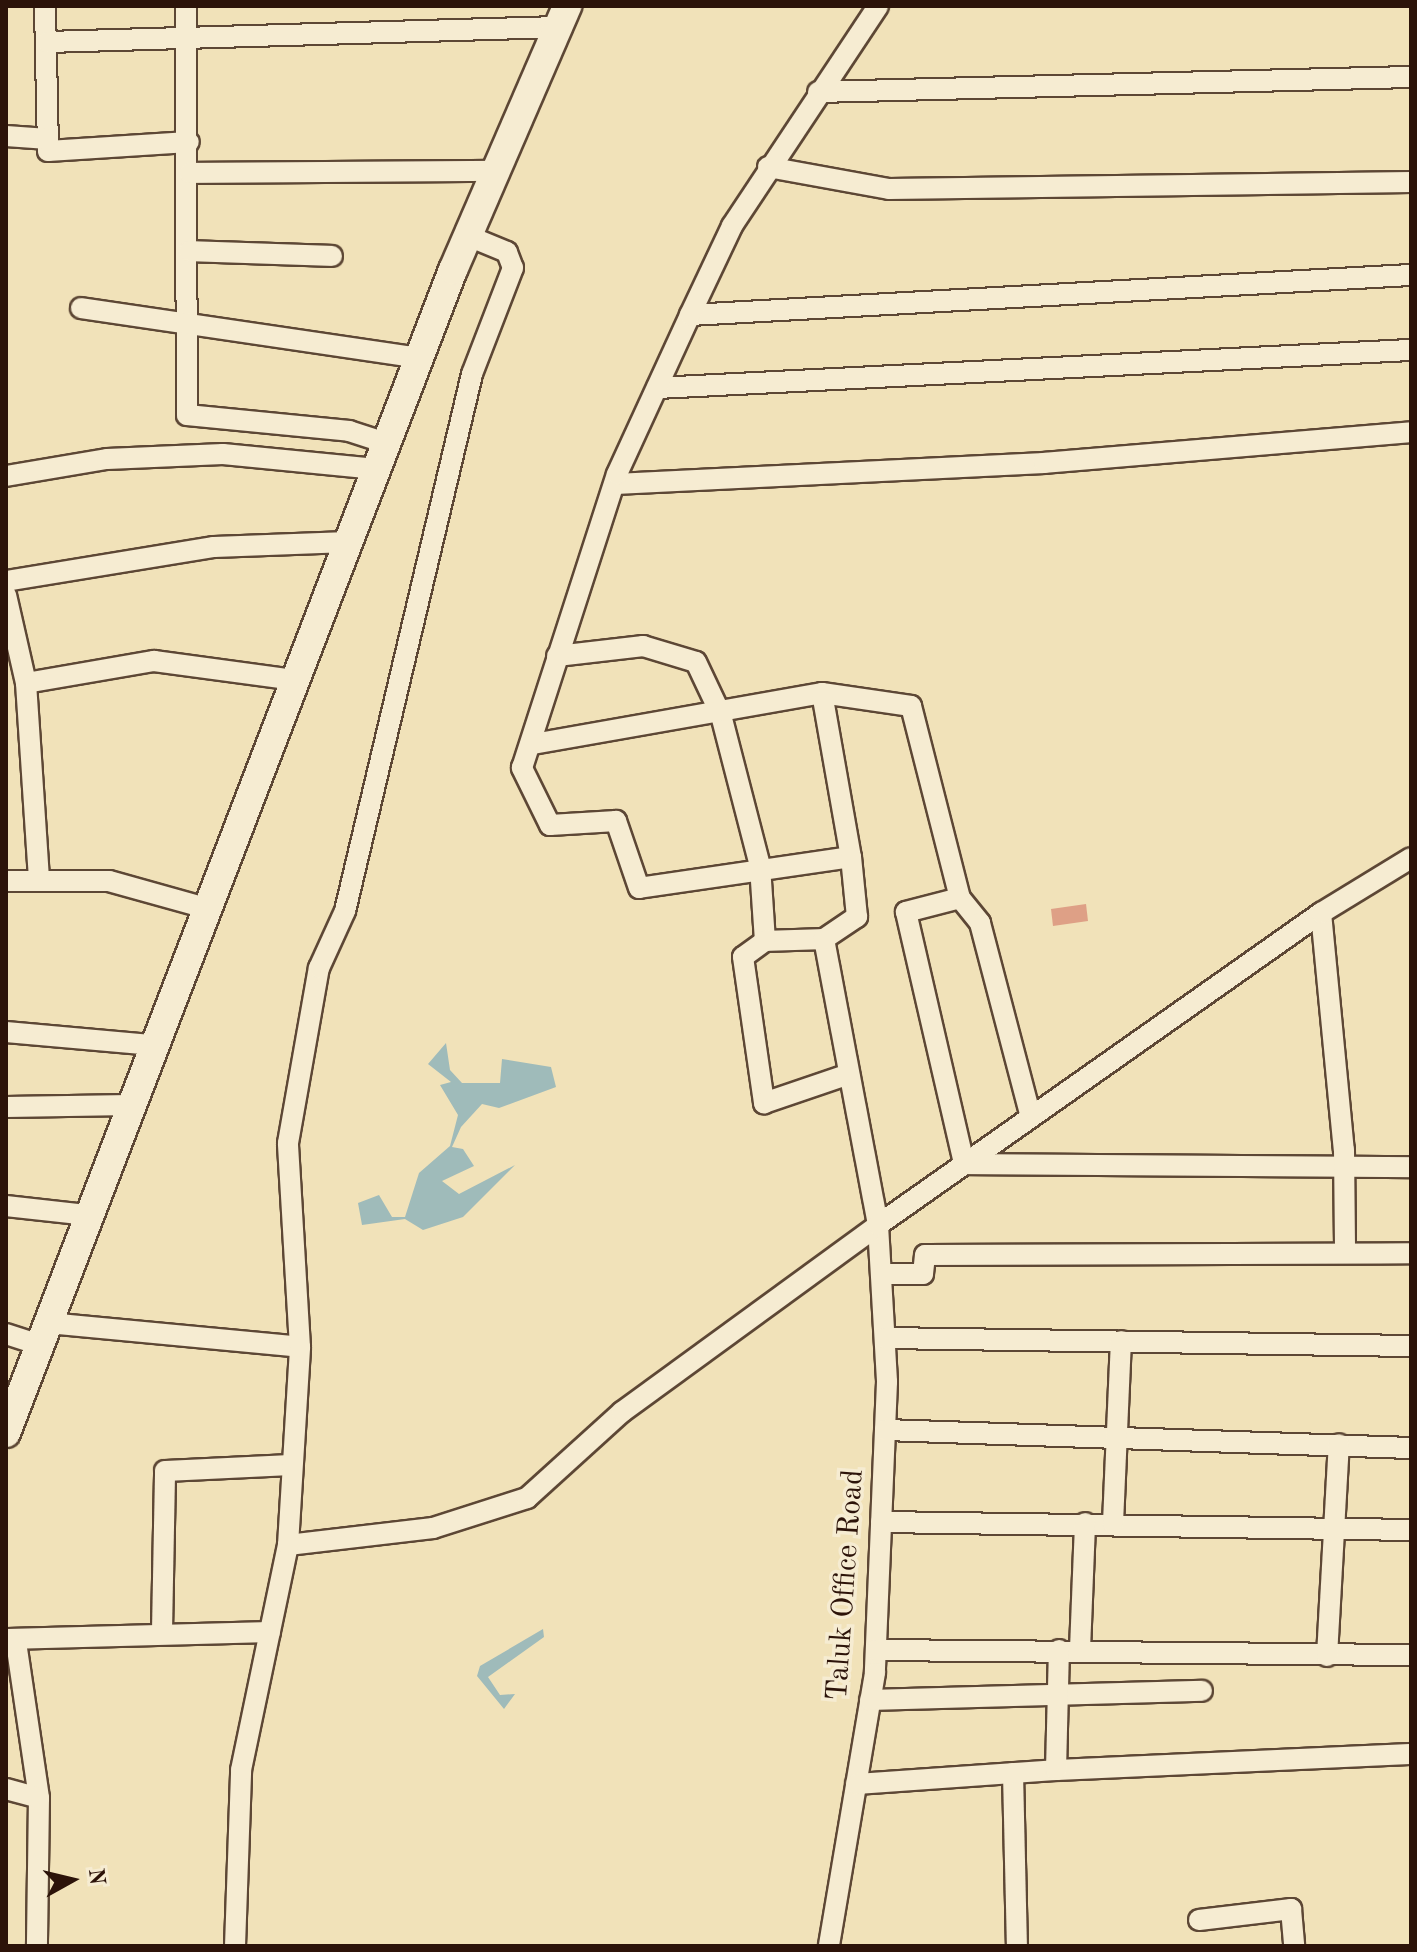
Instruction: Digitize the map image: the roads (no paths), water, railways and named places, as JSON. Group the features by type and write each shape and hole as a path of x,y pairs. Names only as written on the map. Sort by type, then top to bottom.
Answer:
{"main road":[{"path":"8,1424 419,358 562,17"}],"street":[{"path":"45,6 48,151 189,142"},
{"path":"186,6 190,173 187,415 349,431 386,443"},
{"path":"851,857 760,866 639,888 616,821 550,825 522,768 533,744 557,656 615,484 690,315 768,167 878,6"},
{"path":"47,42 562,17"},
{"path":"818,92 1411,77"},
{"path":"6,136 48,139"},
{"path":"768,167 889,189 1411,182"},
{"path":"190,173 496,171"},
{"path":"235,1946 241,1770 288,1545 300,1347 288,1143 319,968 345,911 472,374 513,268 507,252 468,236"},
{"path":"189,251 332,256"},
{"path":"690,315 1411,275"},
{"path":"81,308 419,358"},
{"path":"657,388 1411,350"},
{"path":"615,484 1044,463 1411,432"},
{"path":"6,476 107,459 223,454 376,469"},
{"path":"6,581 214,547 348,542"},
{"path":"6,595 26,683 39,881"},
{"path":"557,656 643,646 696,662 721,715 760,866 765,941"},
{"path":"26,683 154,661 294,680"},
{"path":"533,744 721,715 822,693 911,706 960,898 980,923 1031,1117"},
{"path":"822,693 851,857 857,917 824,939 765,941 743,957 764,1103 849,1074"},
{"path":"288,1545 433,1528 527,1498 622,1412 878,1225 1321,913 1411,858"},
{"path":"6,881 109,881 206,908"},
{"path":"960,898 906,912 964,1164"},
{"path":"1321,913 1345,1166 1345,1252"},
{"name":"Taluk Office Road","path":"824,939 878,1225 885,1338 885,1430 876,1650 829,1946"},
{"path":"6,1032 153,1045"},
{"path":"6,1107 130,1105"},
{"path":"964,1164 1411,1167"},
{"path":"6,1206 88,1215"},
{"path":"881,1274 923,1274 925,1255 1411,1253"},
{"path":"6,1334 300,1347"},
{"path":"885,1338 1411,1346"},
{"path":"1113,1523 1121,1341"},
{"path":"885,1430 1118,1433 1411,1448"},
{"path":"1327,1656 1331,1525 1339,1444"},
{"path":"162,1631 165,1471 291,1465"},
{"path":"881,1522 1331,1525 1411,1530"},
{"path":"1056,1770 1058,1694 1069,1650 1085,1523"},
{"path":"37,1946 39,1798 11,1641 162,1631 270,1632"},
{"path":"876,1650 1411,1655"},
{"path":"870,1700 1202,1691"},
{"path":"856,1784 1056,1770 1411,1754"},
{"path":"1013,1773 1017,1946"},
{"path":"6,1789 39,1798"},
{"path":"1199,1920 1291,1909 1294,1946"}],"water":[{"path":"446,1043 450,1070 462,1083 500,1083 502,1059 551,1067 556,1087 499,1108 482,1104 461,1127 452,1147 463,1149 474,1166 442,1181 459,1194 515,1165 463,1217 423,1230 405,1219 362,1225 358,1203 379,1195 392,1217 405,1217 419,1173 450,1146 458,1115 440,1085 451,1082 428,1064"},
{"path":"543,1629 544,1637 488,1677 500,1695 515,1694 504,1709 477,1676 480,1666"}]}
